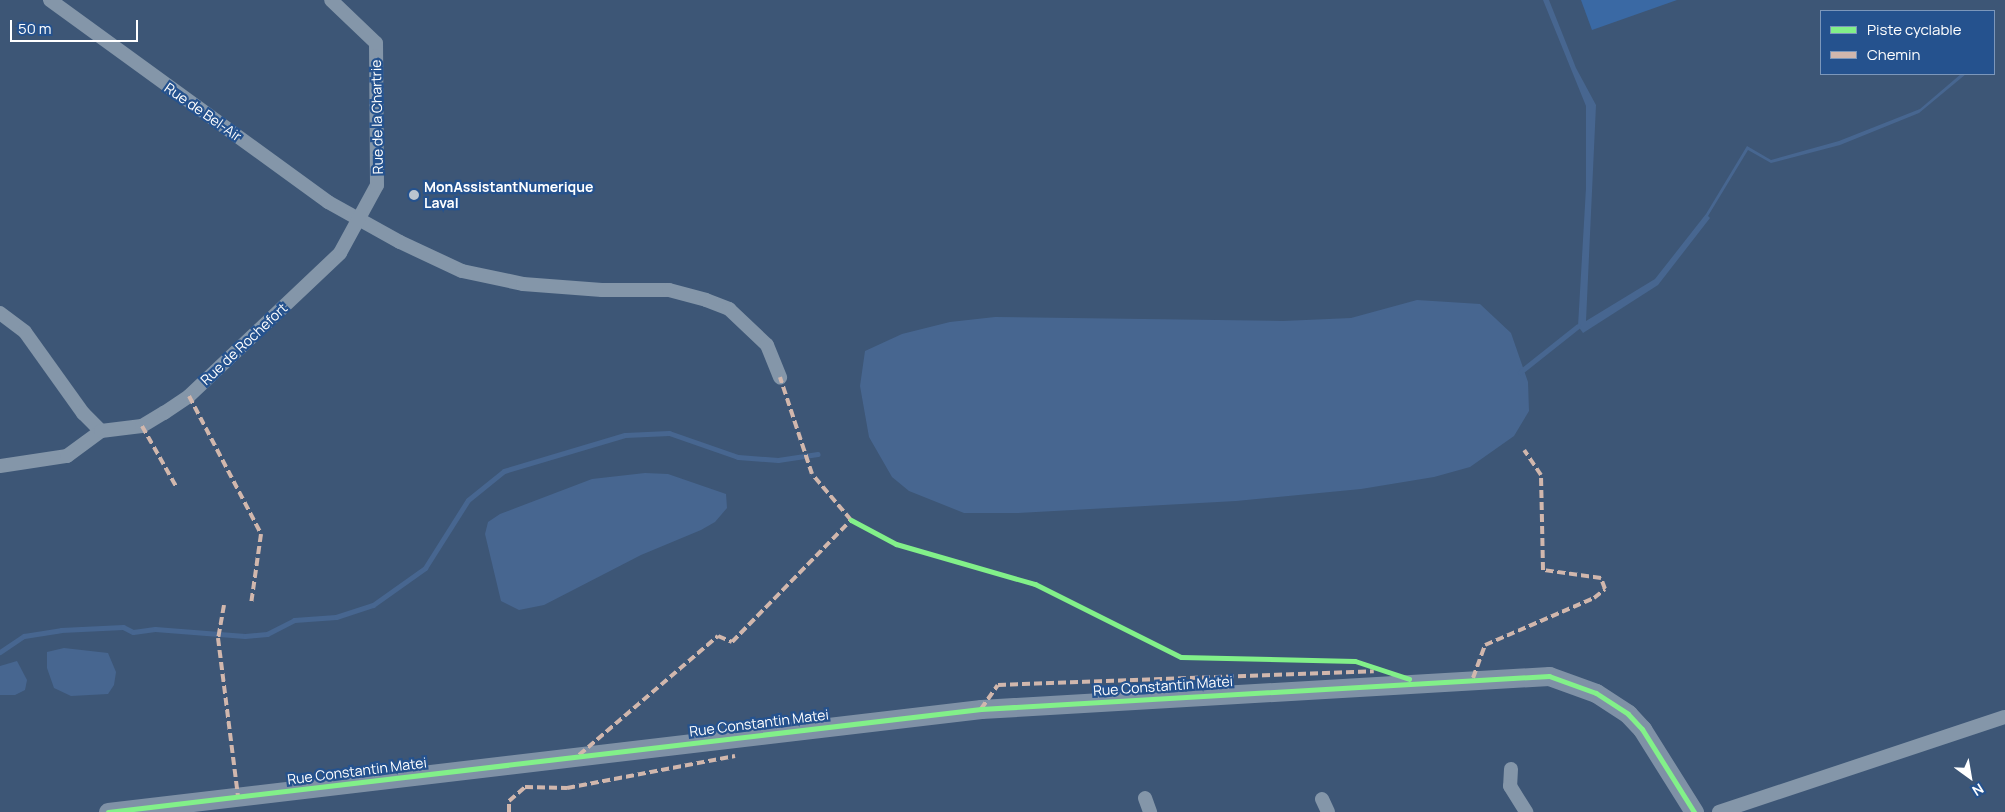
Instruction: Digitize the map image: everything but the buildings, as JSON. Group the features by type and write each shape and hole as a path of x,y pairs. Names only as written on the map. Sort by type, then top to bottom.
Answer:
{"street":[{"name":"Rue de Bel-Air","path":"50,0 328,202 462,271 523,284 602,290 669,290 729,309 767,345 780,377"},
{"name":"Rue de la Chartrie","path":"331,0 376,42 377,185 359,218"},
{"name":"Rue de Rochefort","path":"0,466 68,456 102,431 142,426 188,396 340,253 359,218"},
{"path":"0,313 25,332 83,413 102,431"},
{"name":"Rue Constantin Matei","path":"108,812 981,709 1415,682 1549,676 1590,690 1614,703 1642,729 1694,812"},
{"path":"1719,812 1818,782 2005,717"},
{"path":"1511,769 1510,786 1526,812"},
{"path":"1144,798 1150,812"},
{"path":"1322,799 1328,812"}],"shaded area":[{"path":"1543,0 1549,0 1576,68 1596,105 1586,321 1655,279 1706,214 1747,146 1771,160 1839,141 1920,109 1960,75 1965,75 1919,113 1840,145 1771,163 1748,150 1708,216 1710,218 1658,285 1583,333 1578,326 1586,188 1586,106"},
{"path":"1581,0 1677,0 1592,30"},
{"path":"1417,300 1480,304 1511,333 1528,382 1529,411 1514,436 1470,467 1434,477 1361,489 1236,501 1018,513 964,513 909,491 892,477 869,437 860,386 865,351 902,334 950,322 995,317 1283,321 1351,318"},
{"path":"645,473 668,474 726,494 727,508 715,522 701,530 641,555 544,605 519,610 501,601 485,534 488,522 500,514 592,479"},
{"path":"64,648 108,653 116,672 114,685 108,694 71,696 54,688 47,668 47,652"},
{"path":"17,661 27,680 25,690 15,695 0,695 0,666"}],"waterway":[{"path":"1520,372 1578,326"},
{"path":"0,652 24,636 61,630 123,627 133,632 155,629 245,636 267,634 294,620 336,617 373,605 425,568 468,500 504,471 625,435 669,433 738,457 778,460 818,454"}],"marked path":[{"path":"579,755 718,636 732,642 851,520 812,474 780,377"},
{"path":"189,396 261,534 251,604"},
{"path":"142,426 177,488"},
{"path":"1473,678 1485,645 1594,598 1605,589 1601,578 1543,570 1541,475 1524,450"},
{"path":"224,605 218,638 238,796"},
{"path":"981,709 998,685 1374,671"},
{"path":"509,812 509,801 525,787 567,788 735,756"}],"cycle path":[{"path":"851,520 896,544 1035,584 1181,657 1355,661 1409,679"},
{"path":"108,812 981,709 1549,676 1596,693 1628,714 1642,729 1694,812"}],"place":[{"name":"MonAssistantNumerique Laval","path":"414,195"}]}
